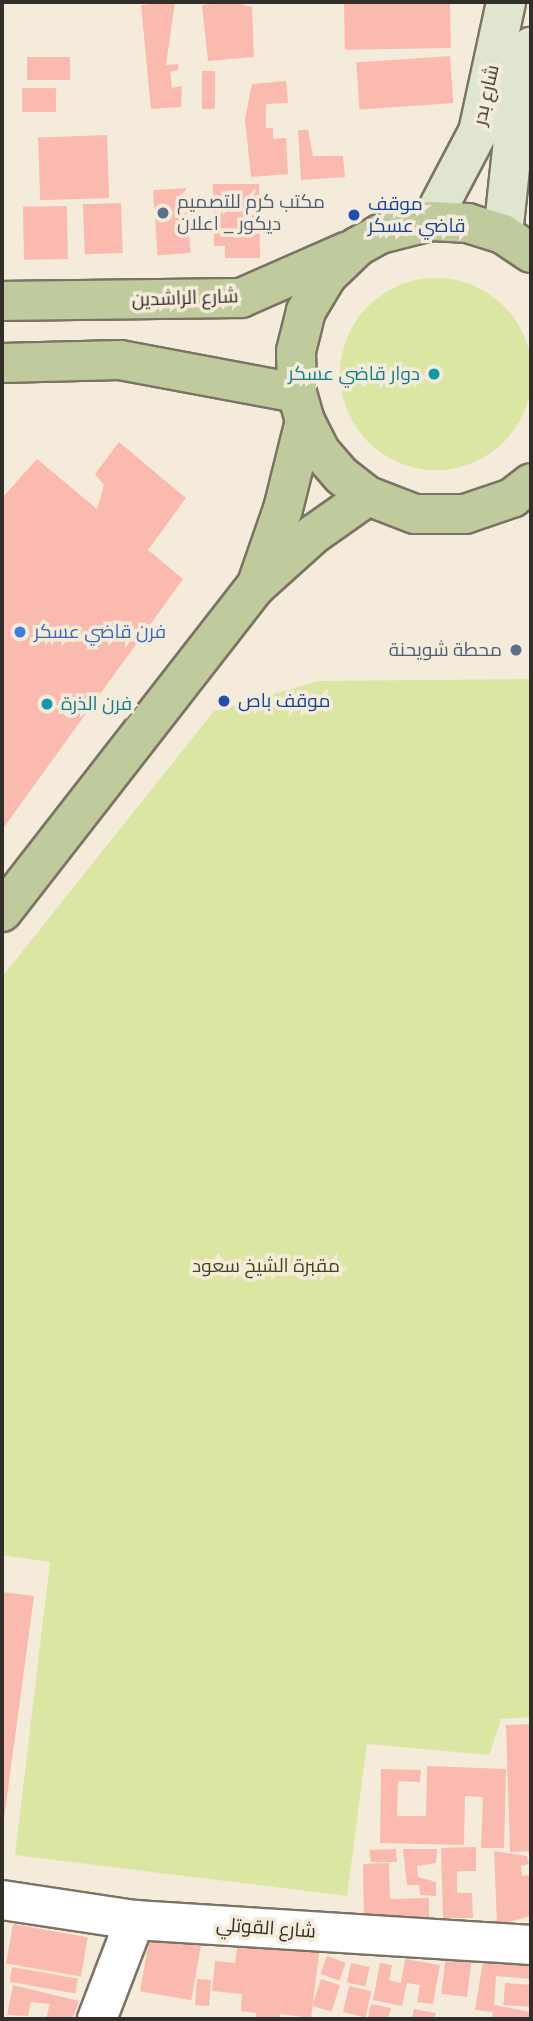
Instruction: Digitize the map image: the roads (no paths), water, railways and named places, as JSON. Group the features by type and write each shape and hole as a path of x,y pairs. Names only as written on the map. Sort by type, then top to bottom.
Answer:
{"main road":[{"name":"شارع بدر","path":"431,221 478,132 506,2"},
{"path":"517,243 513,141 531,47"},
{"name":"شارع الراشدين","path":"2,301 241,298 357,247 380,234 431,221 468,223 517,243"},
{"path":"256,586 283,509 301,407 296,351 306,311 327,276 357,247"},
{"path":"2,363 120,360 301,407"},
{"path":"301,407 320,451 368,496 415,514 465,514 513,498 531,483"},
{"path":"2,912 256,586 314,534 368,496"}],"street":[{"name":"شارع القوتلي","path":"2,1900 135,1920 531,1945"},
{"path":"97,2019 135,1920"}],"place":[{"name":"مكتب كرم للتصميم ديكور _ اعلان","path":"163,213"},
{"name":"موقف قاضي عسكر","path":"354,215"},
{"name":"دوار قاضي عسكر","path":"434,374"},
{"name":"فرن قاضي عسكر","path":"20,632"},
{"name":"محطة شويحنة","path":"516,650"},
{"name":"موقف باص","path":"224,701"},
{"name":"فرن الذرة","path":"47,704"}],"park label":[{"name":"مقبرة الشيخ سعود","path":"266,1266"}]}
